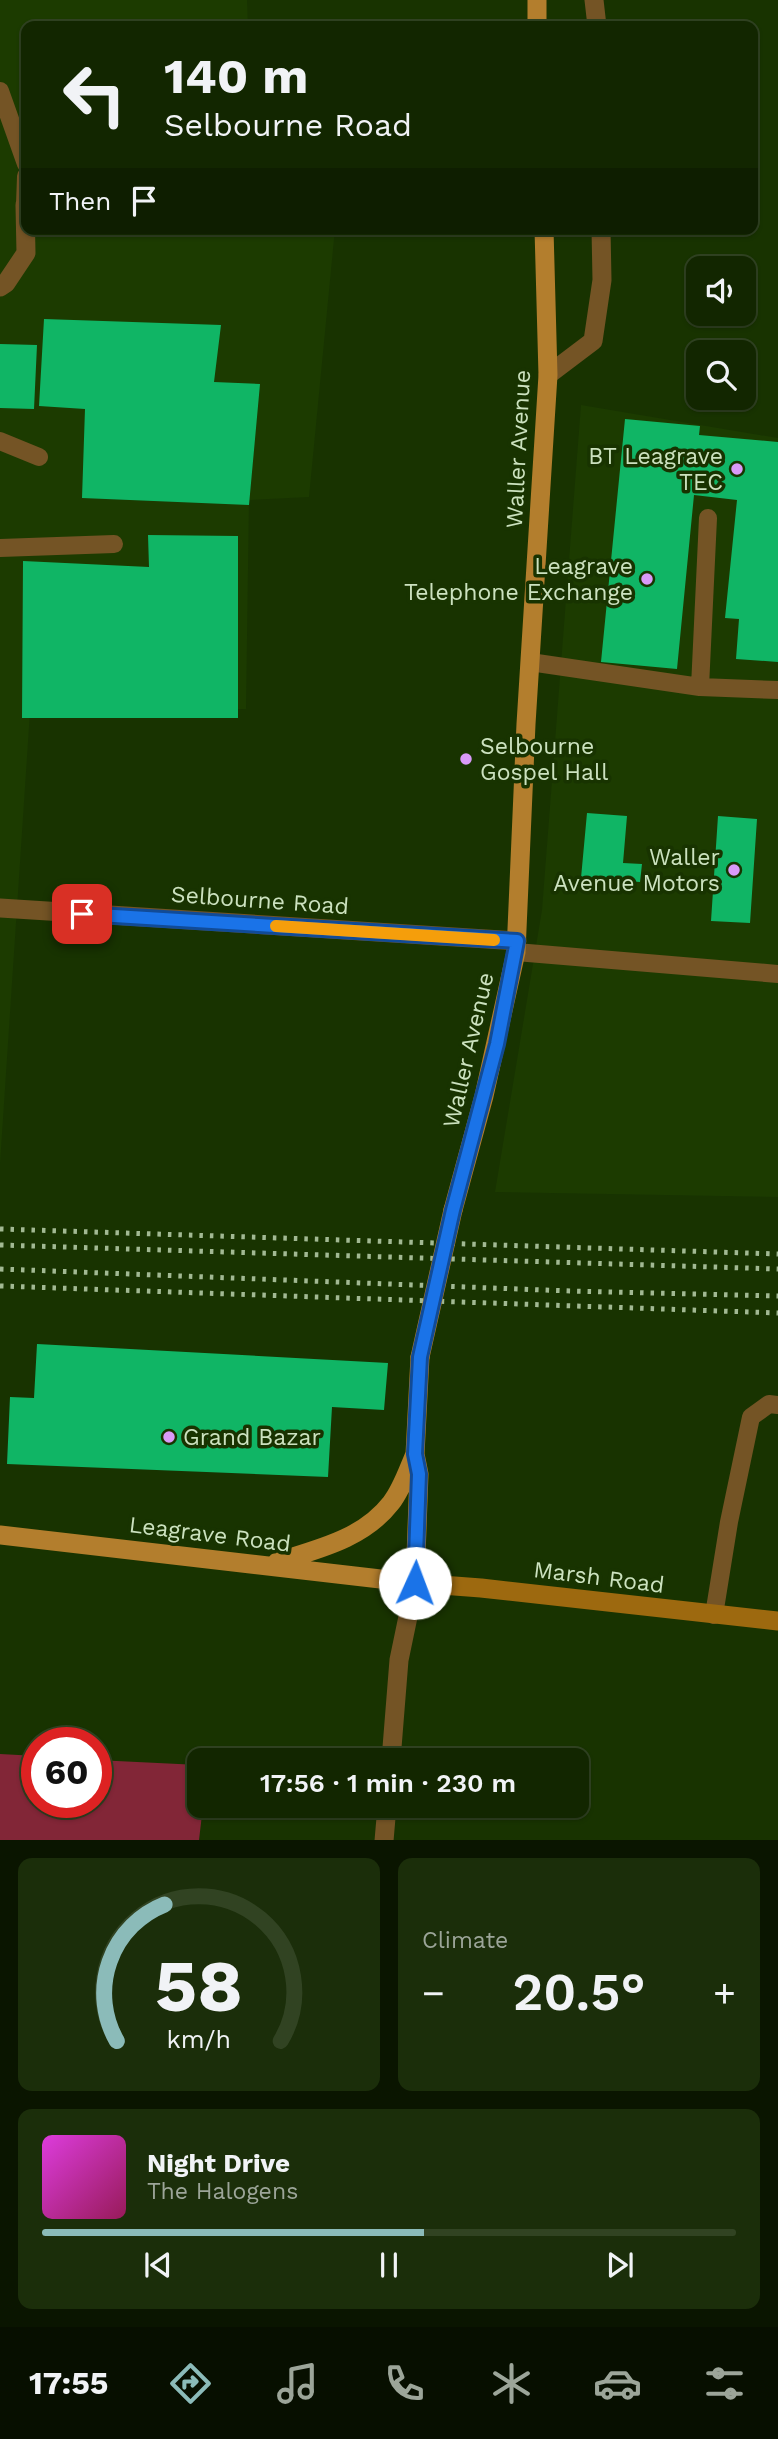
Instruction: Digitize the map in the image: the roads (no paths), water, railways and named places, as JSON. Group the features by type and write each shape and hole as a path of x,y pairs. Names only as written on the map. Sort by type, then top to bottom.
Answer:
{"main road":[{"path":"537,0 537,21"},
{"name":"Waller Avenue","path":"415,1583 419,1474 415,1454 420,1357 453,1210 491,1070 517,947 530,662 548,375 544,235"},
{"path":"269,1565 335,1544 369,1526 391,1502 415,1454"},
{"name":"Leagrave Road","path":"0,1535 415,1583"},
{"name":"Marsh Road","path":"415,1583 778,1621"}],"street":[{"path":"594,0 596,21"},
{"path":"0,287 6,283 26,253 25,235"},
{"path":"548,375 593,341 602,280 601,235"},
{"name":"Selbourne Road","path":"0,908 517,947"},
{"path":"392,1748 399,1660 415,1583"},
{"path":"384,1840 386,1818"}],"lane":[{"path":"0,91 21,150"},
{"path":"0,441 39,457"},
{"path":"700,687 708,518"},
{"path":"0,548 114,544"},
{"path":"530,662 700,687 778,690"},
{"path":"517,947 778,974"},
{"path":"714,1615 729,1522 751,1417 769,1404 778,1405"}],"railway":[{"path":"0,1229 778,1254"},
{"path":"0,1245 778,1269"},
{"path":"0,1269 570,1291 778,1296"},
{"path":"0,1286 778,1313"}],"place":[{"name":"BT Leagrave TEC","path":"737,469"},
{"name":"Leagrave Telephone Exchange","path":"647,579"},
{"name":"Selbourne Gospel Hall","path":"466,759"},
{"name":"Waller Avenue Motors","path":"734,870"},
{"name":"Grand Bazar","path":"169,1437"}]}
